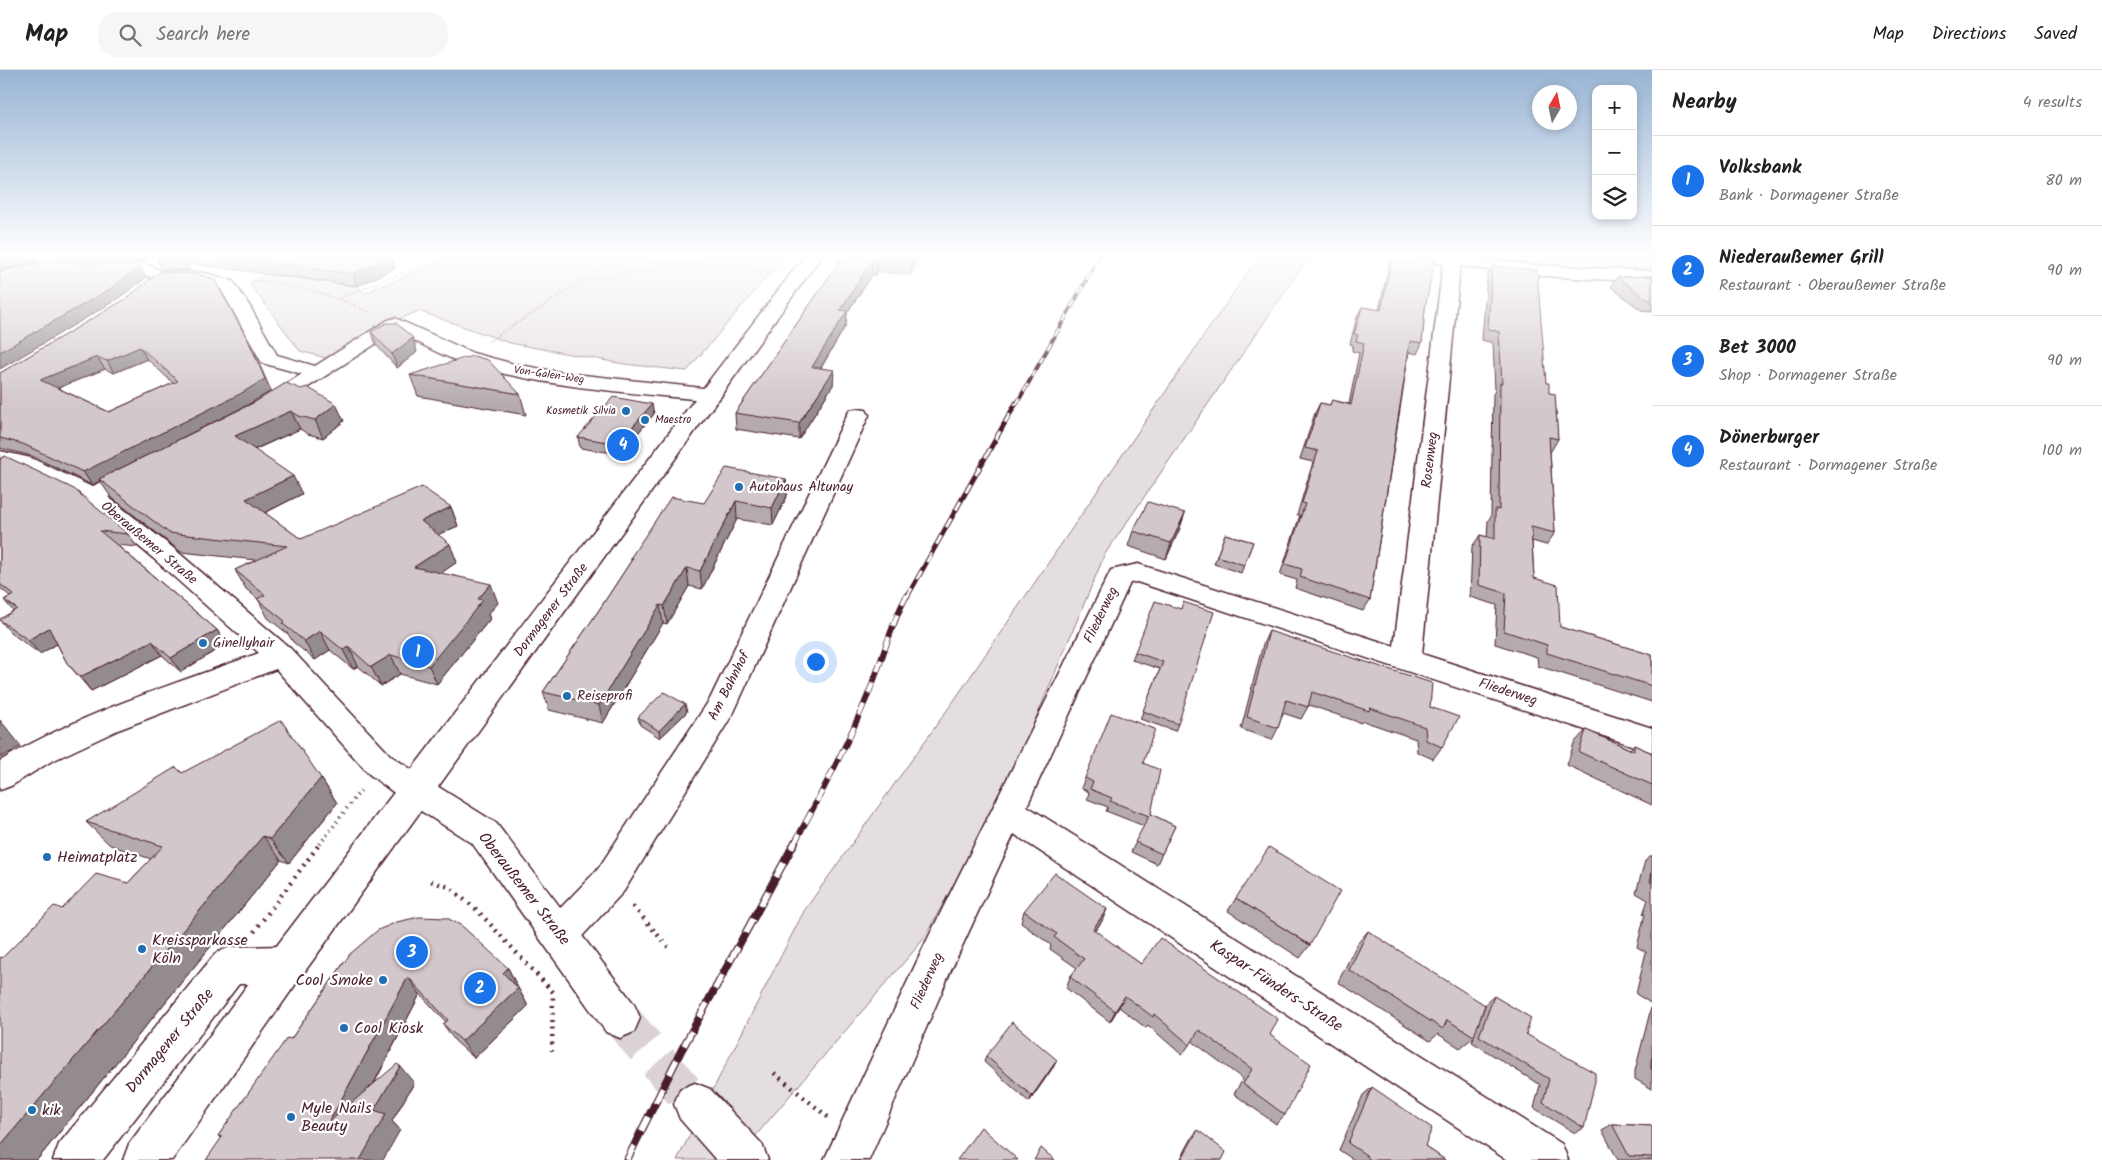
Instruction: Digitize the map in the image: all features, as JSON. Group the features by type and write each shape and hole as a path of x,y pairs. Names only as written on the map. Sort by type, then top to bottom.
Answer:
{"street":[{"path":"240,305 269,359 320,373"},
{"name":"Dormagener Straße","path":"145,1160 286,965 778,305"},
{"name":"Rosenweg","path":"1407,659 1447,305"},
{"path":"246,417 320,373 395,324"},
{"name":"Von-Galen-Weg","path":"395,324 466,357 512,370 556,378 712,394"},
{"name":"Am Bahnhof","path":"560,934 611,880 723,704 858,414"},
{"name":"Oberaußemer Straße","path":"8,460 23,463 92,496 163,554 281,656 380,764 417,791 484,833 620,1018"},
{"path":"92,496 154,464"},
{"name":"Fliederweg","path":"851,1150 939,954 1120,576 1138,573 1652,740"},
{"path":"0,777 39,753 107,722 281,656"},
{"name":"Kaspar-Fünders-Straße","path":"1007,811 1546,1160"},
{"path":"230,966 286,965"},
{"name":"Dormagener Straße","path":"74,1160 230,966"},
{"path":"695,1104 746,1160"}],"path":[{"path":"353,305 395,324"},
{"path":"466,357 546,305"},
{"path":"230,966 258,925 380,764"},
{"path":"611,880 668,947"},
{"path":"431,881 449,887 477,910 553,992 552,1051"},
{"path":"774,1073 851,1150"}],"shaded area":[{"path":"266,305 743,305 687,371 624,364 510,343 419,311 387,324 330,359 300,351"},
{"path":"1225,305 1276,305 1105,554 1004,794 923,940 740,1154 737,1160 677,1160 804,911 955,699"}],"building":[{"path":"0,305 82,305 0,352"},
{"path":"116,305 228,305 249,342 265,379 240,394 83,472 23,444 0,438 0,373","holes":["140,347 178,381 109,412 40,380 97,357 107,361"]},
{"path":"810,305 843,305 840,310 847,311 812,367 834,370 799,423 735,413"},
{"path":"1382,305 1426,305 1422,343 1410,341 1370,600 1300,577 1302,569 1285,564 1305,504 1302,503 1318,451 1305,448 1320,403 1330,405 1332,400 1351,405 1364,343 1356,341 1358,335 1354,334 1362,307 1381,310"},
{"path":"1490,305 1540,305 1546,383 1549,383 1549,393 1555,394 1558,439 1549,437 1555,533 1531,527 1534,578 1558,585 1560,627 1652,655 1652,686 1547,653 1547,645 1504,631 1506,593 1479,585 1480,535 1495,539 1495,509 1499,510 1500,383 1502,383 1499,332 1488,329"},
{"path":"386,323 396,323 413,338 392,354 371,332"},
{"path":"474,356 488,360 520,394 410,375 464,358"},
{"path":"286,383 301,389 307,387 336,404 315,420 299,416 291,411 235,436 293,476 246,499 301,539 422,487 451,507 421,521 450,544 414,567 491,584 478,599 483,600 429,666 391,655 371,667 349,647 343,650 320,631 304,641 282,623 285,621 257,599 265,595 235,570 287,546 169,533 99,479 255,402"},
{"path":"613,397 652,404 618,444 578,437"},
{"path":"5,456 74,489 128,534 100,531 217,630 171,658 152,641 80,677 67,663 49,628 28,640 0,620 17,609 4,600 14,595 0,584 0,459"},
{"path":"726,468 786,479 772,508 736,501 700,571 687,568 664,606 660,605 599,705 543,692 599,610 671,497 704,503"},
{"path":"1148,502 1185,513 1171,543 1133,531"},
{"path":"1225,534 1253,542 1244,565 1217,556"},
{"path":"1155,601 1181,609 1183,602 1214,612 1178,724 1143,711 1163,662 1135,652"},
{"path":"1269,631 1432,683 1430,707 1459,717 1442,747 1426,740 1425,727 1370,708 1369,711 1312,692 1308,707 1286,700 1278,728 1247,717"},
{"path":"664,692 685,704 659,731 638,717"},
{"path":"1111,713 1155,729 1143,763 1160,770 1151,814 1175,826 1162,854 1135,842 1149,816 1110,801 1112,798 1090,789 1093,782 1085,778"},
{"path":"281,720 321,778 270,839 263,836 0,1146 0,957 2,958 54,906 62,909 96,874 128,883 163,846 86,822 176,767 182,773"},
{"path":"1586,730 1634,751 1634,745 1652,753 1652,785 1579,752"},
{"path":"1269,847 1340,891 1310,945 1236,898"},
{"path":"1055,873 1107,909 1093,929 1141,964 1160,938 1278,1019 1270,1035 1311,1064 1285,1115 1243,1084 1252,1069 1199,1030 1190,1045 1154,1014 1153,1017 1125,996 1115,1011 1070,977 1084,959 1054,937 1057,934 1024,911"},
{"path":"419,917 447,918 462,926 508,968 503,973 518,988 462,1041 443,1024 448,1020 408,977 329,1122 397,1064 400,1066 374,1110 386,1114 360,1160 206,1160 222,1137 218,1136 287,1038 291,1039 350,954 378,930 397,922"},
{"path":"1368,931 1485,1005 1474,1036 1447,1020 1443,1029 1349,970"},
{"path":"1494,996 1531,1018 1526,1034 1595,1073 1595,1081 1584,1128 1543,1102 1549,1079 1479,1036"},
{"path":"1012,1022 1057,1060 1032,1096 986,1056"},
{"path":"1372,1087 1432,1128 1425,1146 1445,1160 1370,1160 1366,1155 1348,1143"},
{"path":"1612,1124 1652,1126 1652,1157 1629,1156"},
{"path":"981,1127 1018,1160 957,1160"},
{"path":"1198,1130 1226,1152 1222,1160 1181,1160"},
{"path":"1041,1148 1055,1160 1034,1160"}],"tunnel":[{"path":"620,1018 695,1104"}],"railway":[{"path":"1016,405 1072,305"},
{"path":"907,597 1016,403"},
{"path":"794,844 854,726 872,685 896,617 907,595"},
{"path":"627,1160 681,1051 795,842"}],"place":[{"name":"Kosmetik Silvia","path":"626,411"},
{"name":"Maestro","path":"645,420"},
{"name":"Dönerburger","path":"623,445"},
{"name":"Autohaus Altunay","path":"739,487"},
{"name":"Ginellyhair","path":"203,643"},
{"name":"Volksbank","path":"418,652"},
{"name":"Reiseprofi","path":"567,696"},
{"name":"Heimatplatz","path":"47,857"},
{"name":"Kreissparkasse Köln","path":"142,949"},
{"name":"Bet 3000","path":"412,952"},
{"name":"Cool Smoke","path":"383,980"},
{"name":"Niederaußemer Grill","path":"480,988"},
{"name":"Cool Kiosk","path":"344,1028"},
{"name":"kik","path":"32,1110"},
{"name":"Myle Nails Beauty","path":"291,1117"}]}
